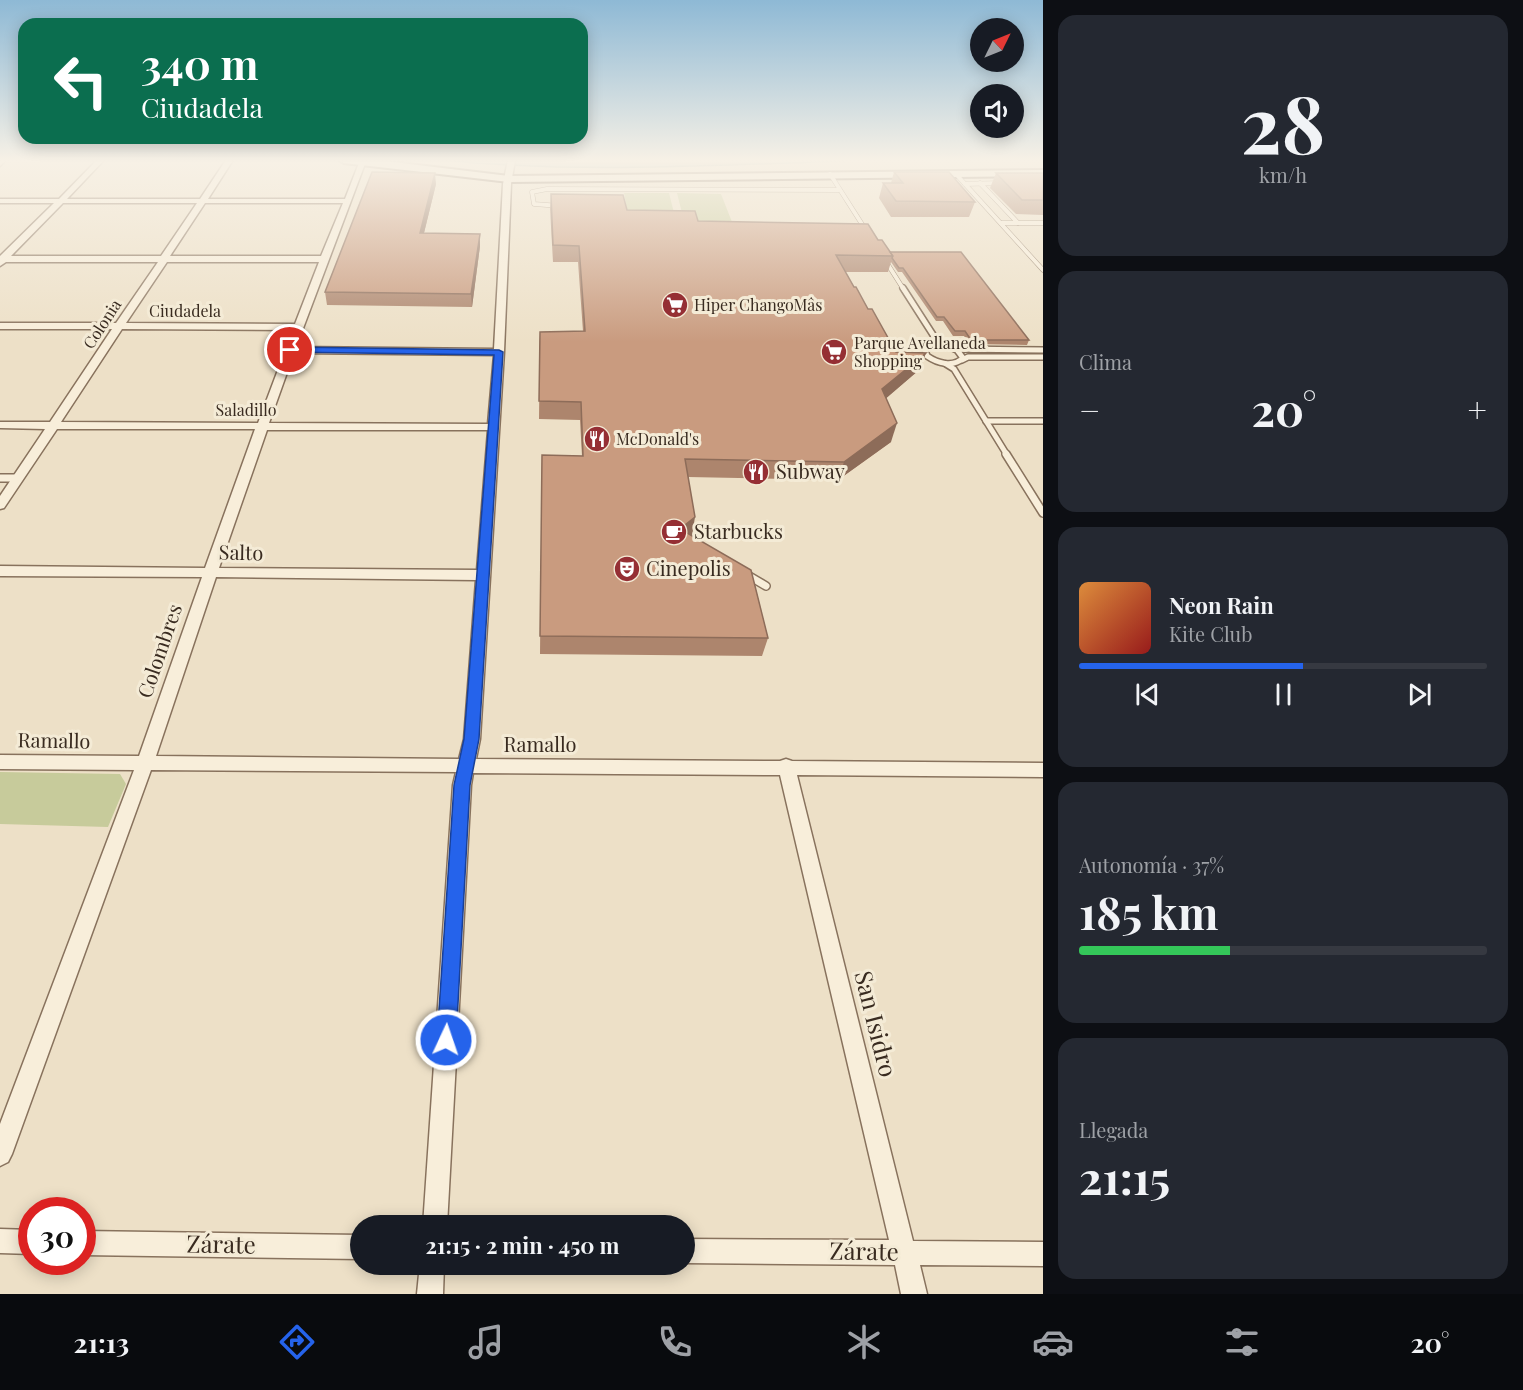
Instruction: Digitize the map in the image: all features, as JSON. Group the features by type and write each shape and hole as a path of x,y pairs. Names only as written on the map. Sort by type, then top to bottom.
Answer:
{"street":[{"path":"1,260 42,220"},
{"name":"Colonia","path":"0,505 189,220"},
{"name":"Colombres","path":"0,1154 145,763 209,572 339,220"},
{"path":"436,1215 465,766 472,739 508,220"},
{"path":"1,260 323,260"},
{"name":"Ciudadela","path":"0,326 298,327"},
{"path":"290,350 499,352"},
{"name":"Saladillo","path":"0,425 493,427"},
{"name":"Salto","path":"0,571 482,575"},
{"name":"Ramallo","path":"0,762 786,766 1043,770"},
{"name":"San Isidro","path":"786,766 914,1294"},
{"path":"0,1241 18,1242"},
{"name":"Zárate","path":"96,1243 350,1247"},
{"name":"Zárate","path":"695,1251 1043,1254"},
{"path":"430,1294 431,1275"}],"lane":[{"path":"859,220 870,237"},
{"path":"998,220 1043,270"},
{"path":"1000,223 1043,223"},
{"path":"882,255 937,341 960,352 961,361"},
{"path":"937,341 925,352 931,358 954,369 1043,513"},
{"path":"932,346 1043,350"},
{"path":"954,369 968,357 1043,357"},
{"path":"942,363 961,361"},
{"path":"986,421 1043,421"},
{"path":"0,478 19,478"},
{"path":"739,571 766,586"}],"green space":[{"path":"629,220 676,221 629,221"},
{"path":"731,220 732,222 684,221"},
{"path":"0,772 120,774 126,784 108,827 0,824"}],"building":[{"path":"353,220 423,220 420,233 480,234 471,294 325,292"},
{"path":"552,220 868,224 878,240 882,240 893,256 836,255 868,309 872,309 896,352 926,353 882,389 897,423 844,462 685,459 695,517 680,529 751,570 768,638 540,636 542,455 583,456 581,402 539,401 540,332 585,331 579,246 553,245"},
{"path":"890,252 961,252 1029,340 971,340 965,331 955,331 944,317 937,317 903,268 899,268"}],"place":[{"name":"Hiper ChangoMâs","path":"675,305"},
{"name":"Parque Avellaneda Shopping","path":"834,352"},
{"name":"McDonald's","path":"597,439"},
{"name":"Subway","path":"756,472"},
{"name":"Starbucks","path":"674,532"},
{"name":"Cinepolis","path":"627,569"}],"route":[{"path":"290,350 499,352 472,739 462,785 446,1040"}]}
